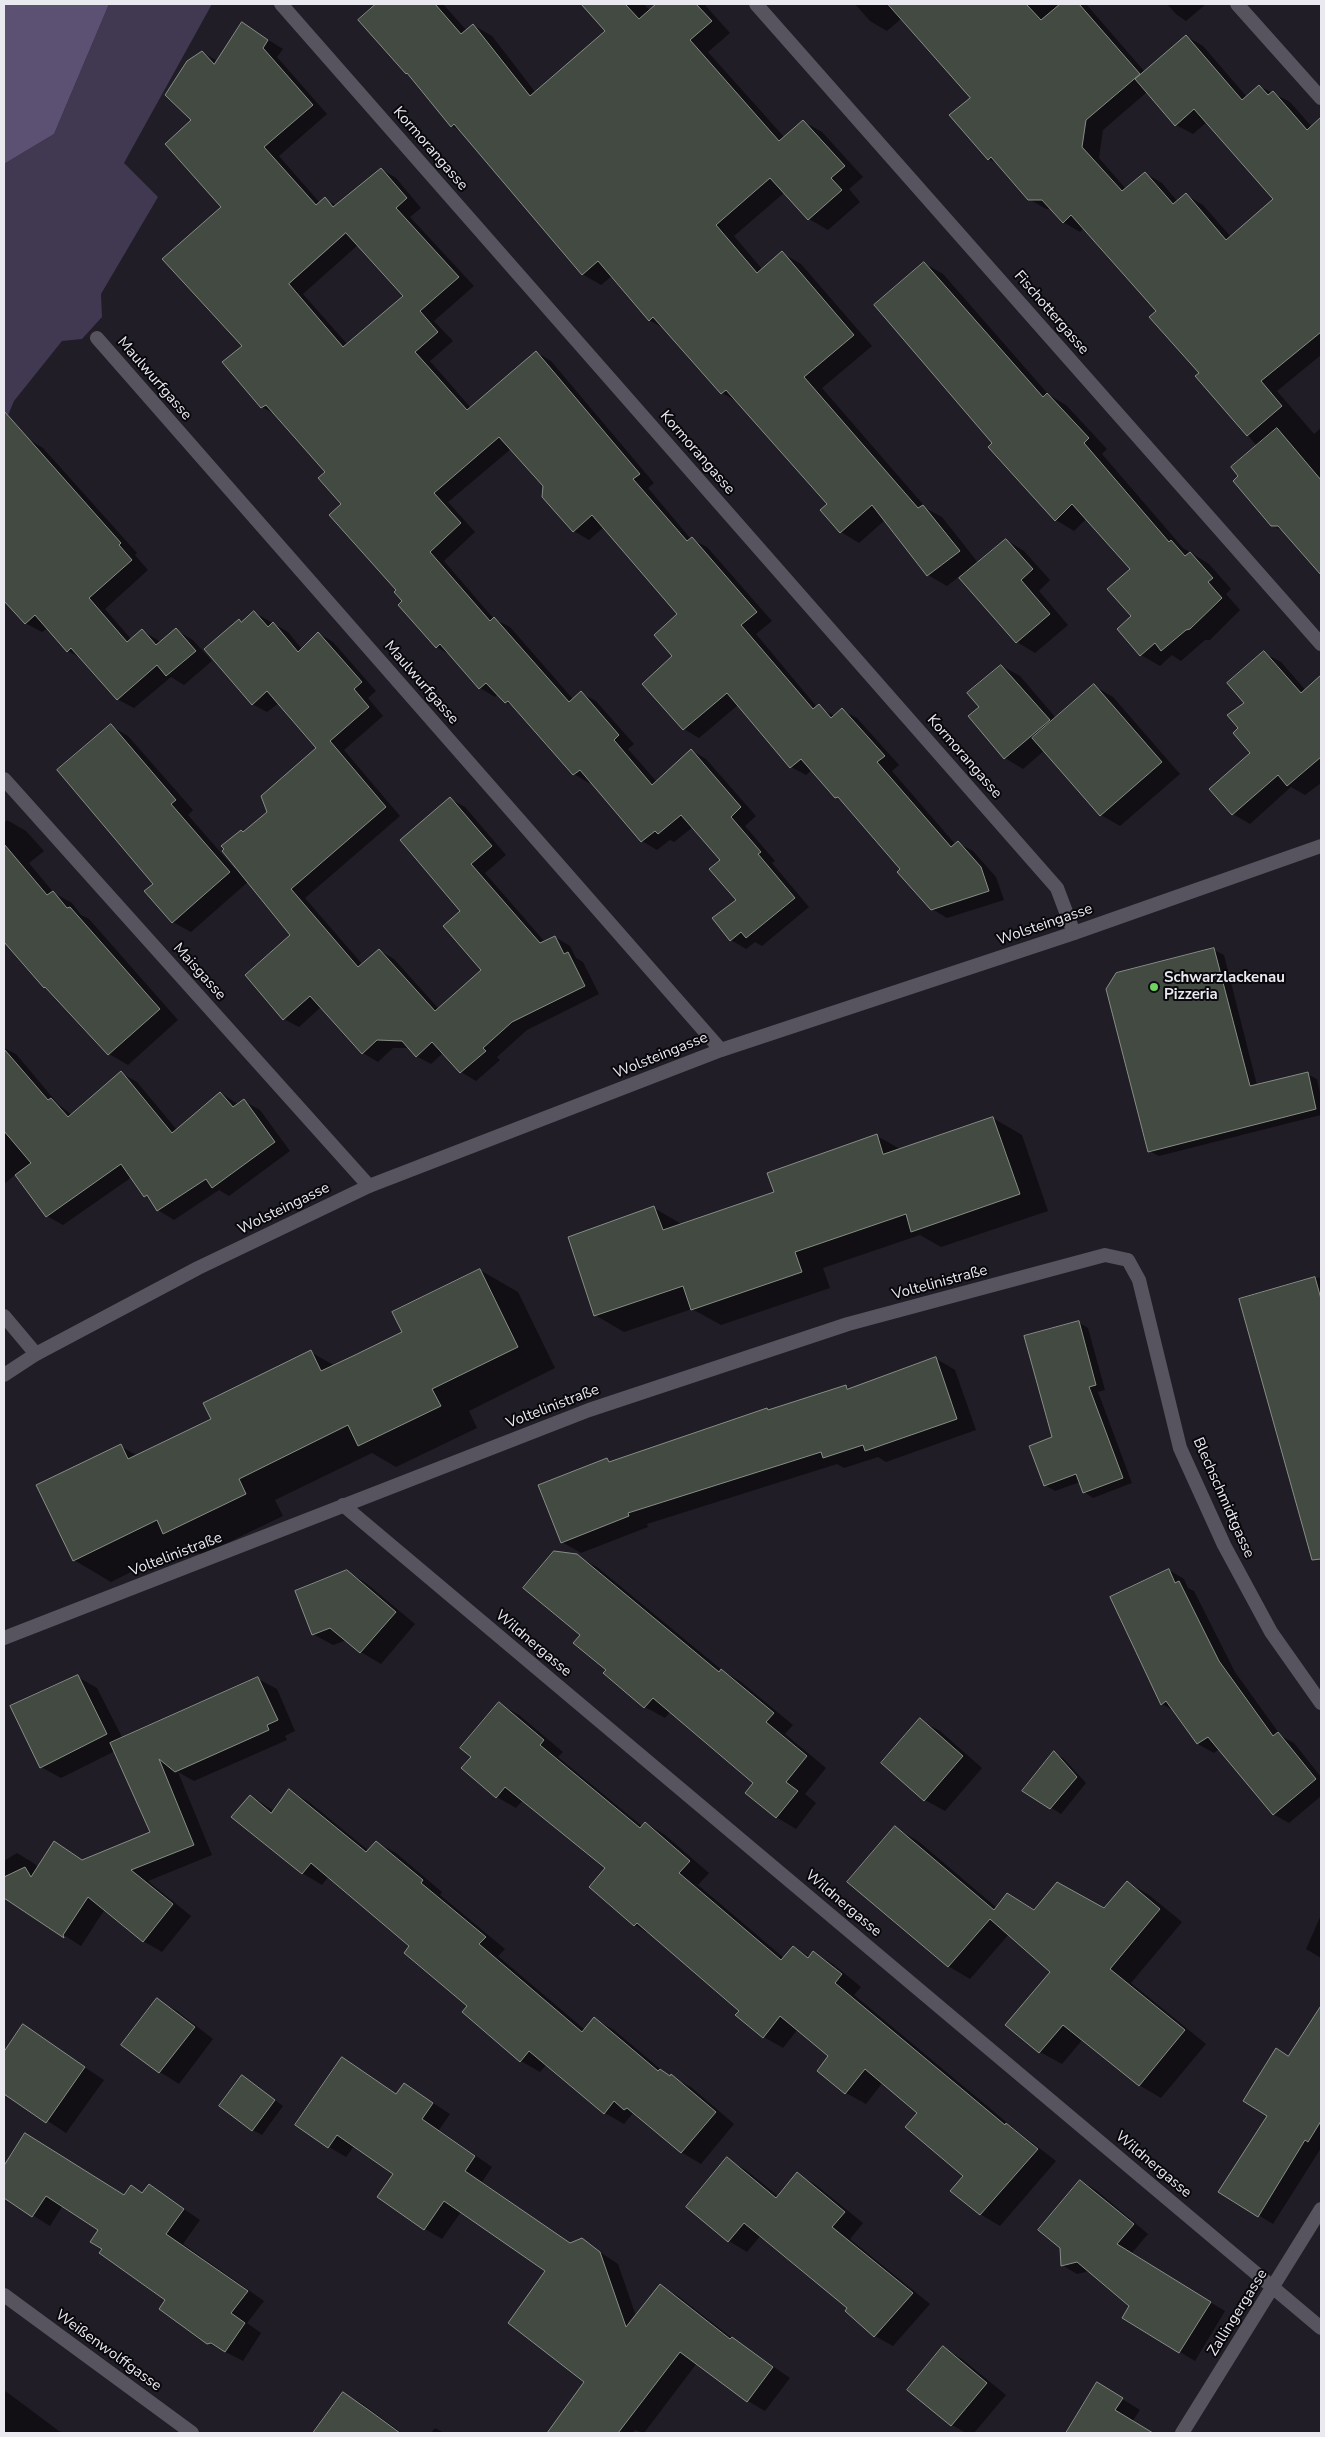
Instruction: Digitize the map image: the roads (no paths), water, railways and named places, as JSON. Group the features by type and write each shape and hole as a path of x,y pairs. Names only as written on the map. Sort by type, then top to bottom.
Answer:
{"street":[{"name":"Kormorangasse","path":"281,4 1057,888 1074,933"},
{"name":"Fischottergasse","path":"756,4 1321,644"},
{"path":"1237,4 1321,98"},
{"name":"Maulwurfgasse","path":"97,338 721,1050"},
{"name":"Maisgasse","path":"4,779 369,1186"},
{"name":"Wolsteingasse","path":"36,1354 198,1268 369,1186 721,1050 1074,933 1321,846"},
{"name":"Voltelinistraße","path":"4,1638 589,1410 848,1324 1105,1255 1128,1260"},
{"name":"Blechschmidtgasse","path":"1128,1260 1139,1280 1180,1448 1224,1545 1271,1632 1321,1703"},
{"path":"4,1316 36,1354 4,1375"},
{"name":"Wildnergasse","path":"344,1506 1321,2328"},
{"name":"Zallingergasse","path":"1182,2433 1274,2288 1321,2209"},
{"name":"Weißenwolffgasse","path":"4,2295 192,2433"}],"place":[{"name":"Schwarzlackenau Pizzeria","path":"1154,987"}]}
